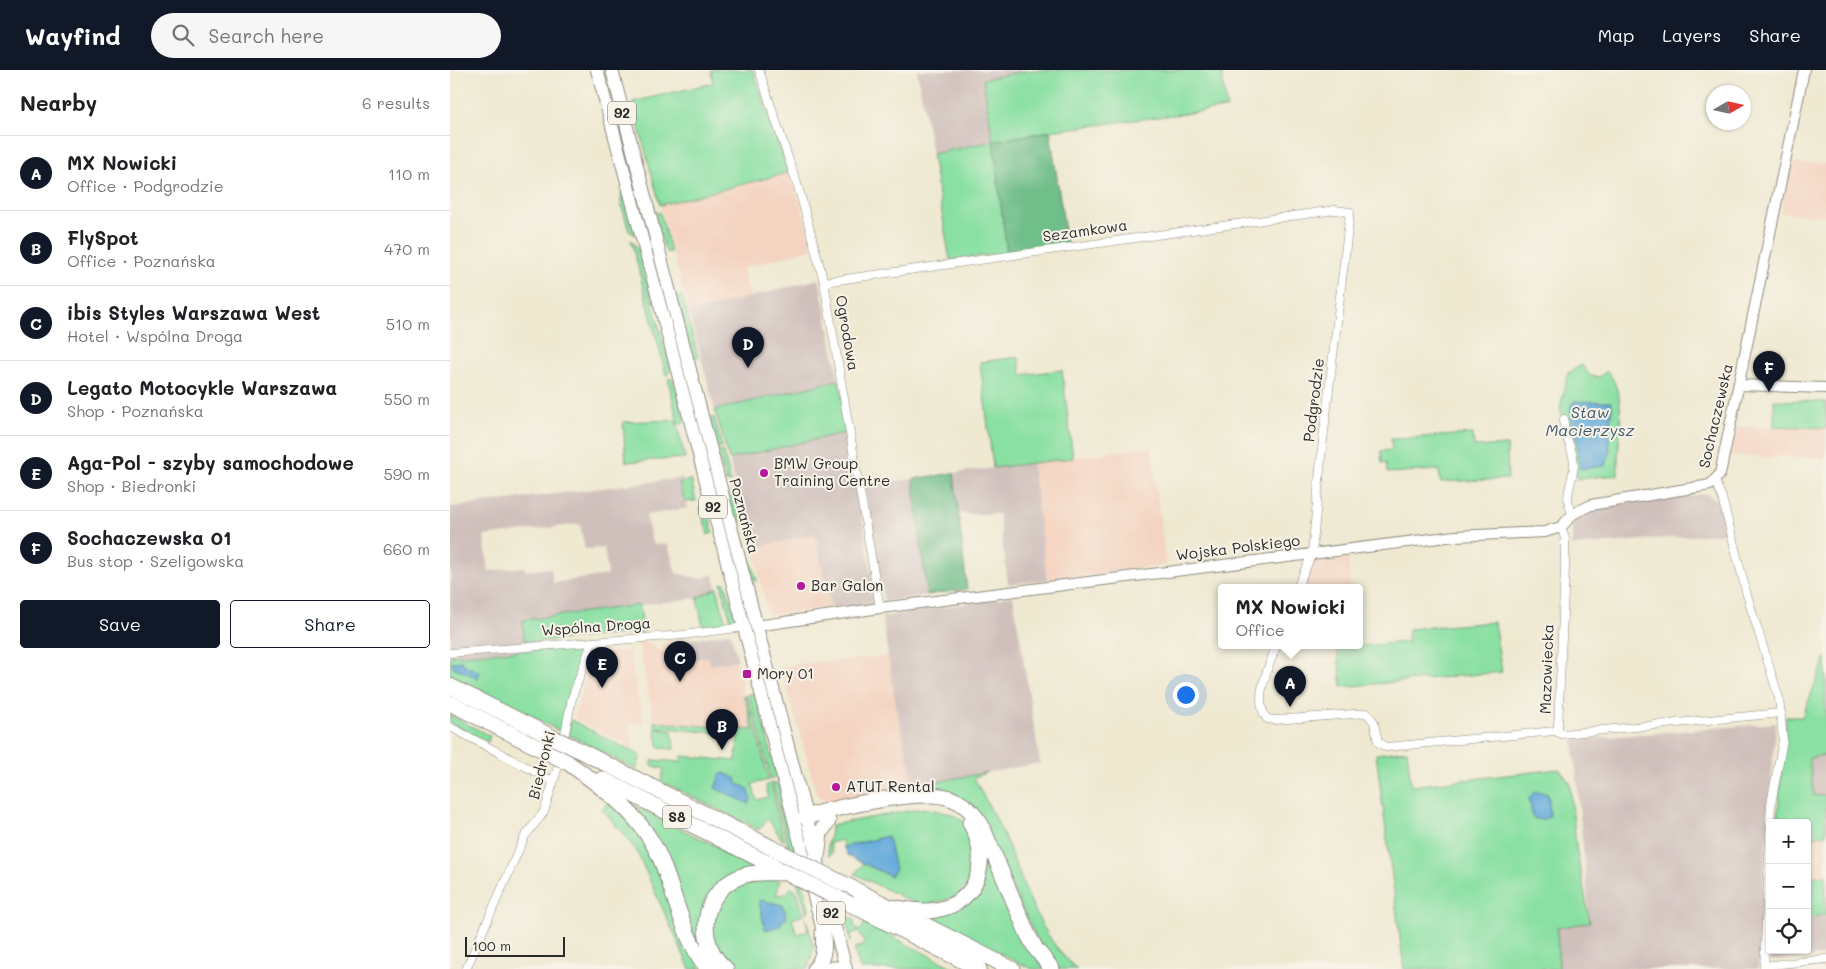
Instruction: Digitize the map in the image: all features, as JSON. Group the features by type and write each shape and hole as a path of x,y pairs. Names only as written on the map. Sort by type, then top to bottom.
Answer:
{"highway":[{"name":"S8","path":"450,686 1012,969"},
{"name":"S8","path":"450,703 979,969"},
{"path":"567,762 604,789 642,827 661,858 697,954 708,969"},
{"path":"803,822 826,811 909,796 939,796 959,802 973,814 982,826 1028,935 1036,949 1052,969"},
{"path":"803,822 828,821 910,805 928,804 943,805 955,810 971,824 978,840 981,856 979,874 967,894 952,905 934,911 890,907"},
{"path":"816,858 820,833 828,821"},
{"path":"726,969 712,953 707,942 705,926 711,902 719,890 743,876 787,872"},
{"path":"815,969 823,955 823,931"},
{"path":"832,969 840,969"}],"main road":[{"name":"Poznańska","path":"597,70 803,822 816,858 846,969"},
{"name":"Poznańska","path":"612,70 750,626"},
{"name":"Poznańska","path":"803,822 823,931"}],"street":[{"name":"Ogrodowa","path":"759,70 800,193 824,282 880,608"},
{"name":"Sochaczewska","path":"1770,819 1771,804 1783,740 1779,698 1752,612 1722,498 1715,481 1720,474 1804,70"},
{"name":"Sezamkowa","path":"824,282 1335,210 1350,212"},
{"name":"Podgrodzie","path":"1299,584 1312,554 1322,449 1350,212"},
{"path":"1739,385 1826,388"},
{"path":"1564,419 1565,435 1571,447 1574,465 1568,497 1568,507 1573,514"},
{"path":"1561,527 1573,514 1591,505 1695,489 1710,485 1715,481"},
{"name":"Wojska Polskiego","path":"750,626 1455,536 1545,532 1561,527"},
{"name":"Mazowiecka","path":"1275,649 1260,698 1263,712 1267,719 1367,713 1374,722 1378,742 1386,748 1555,731 1558,728 1565,567 1565,538 1561,527"},
{"name":"Wspólna Droga","path":"450,653 683,634 750,626"},
{"name":"Biedronki","path":"466,969 525,836 544,812 558,766 572,698 592,642"},
{"path":"1555,731 1562,734 1781,713"},
{"path":"450,727 553,781"},
{"path":"1769,864 1764,967 1826,959"}],"shaded area":[{"path":"917,70 1032,70 983,79 993,141 932,154"},
{"path":"1790,163 1826,164 1826,216 1781,213"},
{"path":"788,173 800,201 812,249 743,268 750,297 689,313 660,205"},
{"path":"819,279 839,380 715,410 689,313"},
{"path":"1737,427 1826,428 1826,458 1729,456"},
{"path":"848,432 876,603 831,608 815,534 753,548 729,459"},
{"path":"1151,447 1166,565 1047,580 1032,463"},
{"path":"1032,463 1047,580 1008,584 999,514 959,514 954,473"},
{"path":"682,478 688,508 646,515 651,539 654,544 668,545 676,573 700,579 713,574 717,588 697,598 523,620 525,649 450,656 450,507","holes":["580,524 585,549 604,548 608,575 553,583 551,568 525,571 525,567 489,571 484,536"]},
{"path":"913,479 927,595 884,601 864,485"},
{"path":"1707,494 1719,501 1727,533 1572,546 1572,525 1579,516 1591,509 1624,502"},
{"path":"815,534 831,608 768,615 753,548"},
{"path":"1348,553 1350,584 1301,584 1313,557"},
{"path":"1013,596 1040,763 914,786 896,705 882,617"},
{"path":"730,632 738,660 710,665 709,657 684,660 680,641"},
{"path":"680,641 685,660 709,657 711,665 736,661 743,689 741,690 742,696 745,698 753,730 654,722 638,643 649,642 656,647 657,651 663,650 662,645 668,642"},
{"path":"629,651 643,722 630,724 633,748 574,718 593,653"},
{"path":"888,656 914,786 830,803 817,795 781,666"},
{"path":"1776,723 1768,819 1766,819 1758,969 1559,969 1557,928 1590,921 1573,740"},
{"path":"1826,755 1826,795 1814,796 1809,757"},
{"path":"1826,835 1826,875 1811,877 1811,837"},
{"path":"1826,915 1826,955 1773,961 1769,958 1769,954 1811,954 1811,917"},
{"path":"1826,963 1826,969 1773,969"}],"green space":[{"path":"711,70 753,70 788,173 660,205 632,102 713,83"},
{"path":"1032,70 1221,70 1227,108 1050,131 993,141 983,79"},
{"path":"1050,131 1067,245 1007,253 993,141"},
{"path":"993,141 1007,253 950,260 932,154"},
{"path":"622,187 635,235 629,231 621,203"},
{"path":"660,212 671,252 666,252 655,218 656,214"},
{"path":"631,240 638,249 671,371 666,375"},
{"path":"682,295 698,357 696,358 692,356 677,298"},
{"path":"1019,357 1021,375 1062,370 1073,458 993,468 980,362"},
{"path":"1582,365 1590,376 1599,377 1607,371 1614,382 1618,394 1620,420 1618,475 1577,479 1560,408 1568,373"},
{"path":"672,378 685,422 683,424 678,424 668,379"},
{"path":"839,380 848,432 729,459 715,410"},
{"path":"1774,400 1826,402 1826,428 1774,426"},
{"path":"714,417 722,447 717,448 708,420"},
{"path":"676,420 685,458 626,462 623,422"},
{"path":"1473,434 1474,447 1507,445 1508,479 1440,482 1439,470 1387,473 1386,462 1382,463 1381,451 1392,450 1391,439"},
{"path":"723,451 731,482 726,482 718,452"},
{"path":"954,473 967,589 927,595 913,479"},
{"path":"691,479 696,501 685,502 679,484"},
{"path":"731,492 734,492 741,521 736,524 728,496"},
{"path":"700,507 708,510 713,532 711,534 708,535"},
{"path":"745,542 757,581 751,578 742,544"},
{"path":"725,583 735,615 733,622 730,618 721,584"},
{"path":"717,588 726,623 703,626 697,598"},
{"path":"640,605 643,632 532,642 524,640 523,620"},
{"path":"1494,622 1502,672 1342,687 1337,649 1363,649 1363,646 1408,642 1408,629"},
{"path":"578,646 583,651 560,731 450,676 450,656"},
{"path":"1826,657 1826,755 1809,758 1814,796 1826,795 1826,835 1811,837 1811,819 1777,819 1786,717 1802,717"},
{"path":"752,693 756,696 774,763 776,777 771,779 749,694"},
{"path":"747,695 769,780 752,784 757,800 768,797 766,786 771,783 784,841 767,819 759,830 661,781 664,769 651,765 653,760 681,762 682,756 736,761 738,735 655,727 654,722 753,730 745,698 742,696"},
{"path":"450,715 490,736 488,742 450,723"},
{"path":"571,720 641,756 636,770 569,735"},
{"path":"655,729 672,731 674,749 659,748"},
{"path":"1407,750 1411,786 1559,769 1570,783 1576,847 1590,922 1557,928 1559,969 1404,969 1376,754"},
{"path":"988,772 974,778 1004,836 1042,925 1063,956 1077,969 1057,969 1044,954 973,806 904,791 904,788"},
{"path":"776,783 780,786 808,904 807,914 773,784"},
{"path":"609,800 641,831 701,969 690,969 636,850 602,810"},
{"path":"624,801 762,869 722,881 706,960"},
{"path":"924,808 952,814 964,822 972,833 976,870 960,895 926,906 914,903 855,874 863,863 890,876 888,836 843,847 842,840 830,843 832,853 829,856 828,847 831,825"},
{"path":"983,839 1045,969 1032,969 923,915 964,902"},
{"path":"1826,875 1826,915 1811,917 1811,877"},
{"path":"759,876 780,881 776,895 786,894 791,888 797,892 804,915 792,919 797,934 808,931 806,918 814,948 808,969 733,969 727,964 712,940 713,908 727,888"},
{"path":"845,915 854,919 854,926 860,931 865,923 956,969 860,969 854,948 863,946 863,940 857,932 851,934 851,942"}],"water":[{"name":"Staw Macierzysz","path":"1574,401 1611,402 1610,452 1605,466 1580,469 1577,440 1571,429 1571,405"},
{"path":"462,661 463,664 480,673 477,678 453,667 452,662"},
{"path":"724,773 737,779 736,783 749,789 751,799 749,804 715,788 720,775"},
{"path":"1534,792 1548,794 1550,816 1542,820 1533,818 1529,799"},
{"path":"888,836 895,870 890,876 848,856 843,847"},
{"path":"760,900 783,905 787,919 781,921 782,925 765,929"}],"place":[{"name":"Legato Motocykle Warszawa","path":"748,368"},
{"name":"Sochaczewska 01","path":"1769,392"},
{"name":"BMW Group Training Centre","path":"764,473"},
{"name":"Bar Galon","path":"801,586"},
{"name":"Mory 01","path":"747,674"},
{"name":"ibis Styles Warszawa West","path":"680,682"},
{"name":"Aga-Pol - szyby samochodowe","path":"602,688"},
{"name":"MX Nowicki","path":"1290,707"},
{"name":"FlySpot","path":"722,750"},
{"name":"ATUT Rental","path":"836,787"}]}
